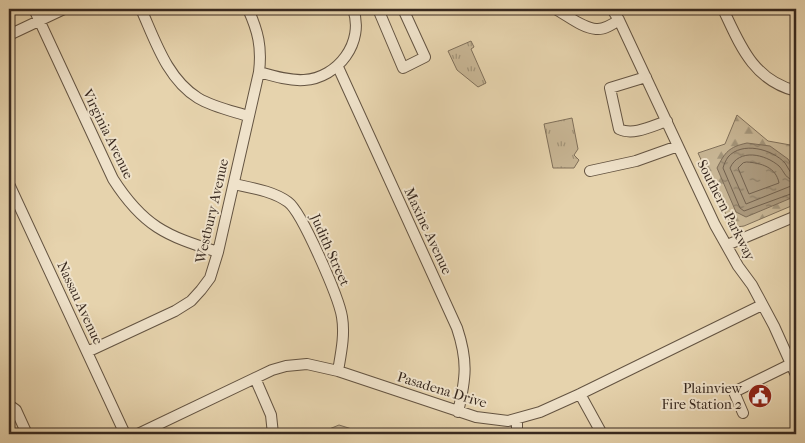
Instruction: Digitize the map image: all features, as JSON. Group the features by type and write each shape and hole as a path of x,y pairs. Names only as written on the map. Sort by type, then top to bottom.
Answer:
{"street":[{"name":"Virginia Avenue","path":"34,9 113,179 127,200 145,219 163,231 181,240 218,252"},
{"path":"9,35 64,9"},
{"path":"141,9 164,59 175,77 185,87 212,105 248,116"},
{"name":"Westbury Avenue","path":"87,352 175,311 191,301 210,278 218,252 259,72 260,40 248,9"},
{"path":"259,72 303,81 315,78 338,67 354,42 356,26 353,9"},
{"path":"378,9 403,68 425,57 403,9"},
{"path":"555,9 585,25 597,29 619,20"},
{"name":"Southern Parkway","path":"612,9 619,20 715,225 762,305 796,375"},
{"path":"723,9 749,60 765,76 788,89 796,91"},
{"name":"Maxine Avenue","path":"338,67 457,328 463,347 466,369 464,390 458,412"},
{"path":"647,80 610,88 616,124 619,129 626,132 667,121"},
{"path":"590,171 636,161 678,146"},
{"name":"Nassau Avenue","path":"9,184 125,434"},
{"name":"Judith Street","path":"234,184 276,195 289,203 300,215 340,306 344,334 338,370"},
{"path":"727,246 796,216"},
{"name":"Pasadena Drive","path":"138,434 272,370 307,364 338,370 476,417 517,419 540,412 580,394 762,305"},
{"path":"743,413 734,392 791,364"},
{"path":"255,378 271,414 273,434"},
{"path":"580,394 602,434"},
{"path":"9,405 16,410 27,434"},
{"path":"517,419 517,434"}],"green space":[{"path":"471,41 474,47 471,49 486,83 478,87 457,70 448,51"},
{"path":"737,115 768,141 796,146 796,204 740,227 730,223 698,153 725,144"},
{"path":"572,118 578,149 574,155 579,160 574,168 553,168 544,124"},
{"path":"339,425 368,434 317,434"}],"water":[{"path":"747,143 770,146 788,159 796,173 796,196 746,217 736,212 717,168 728,151 736,146"}],"place":[{"name":"Plainview Fire Station 2","path":"760,396"}]}
